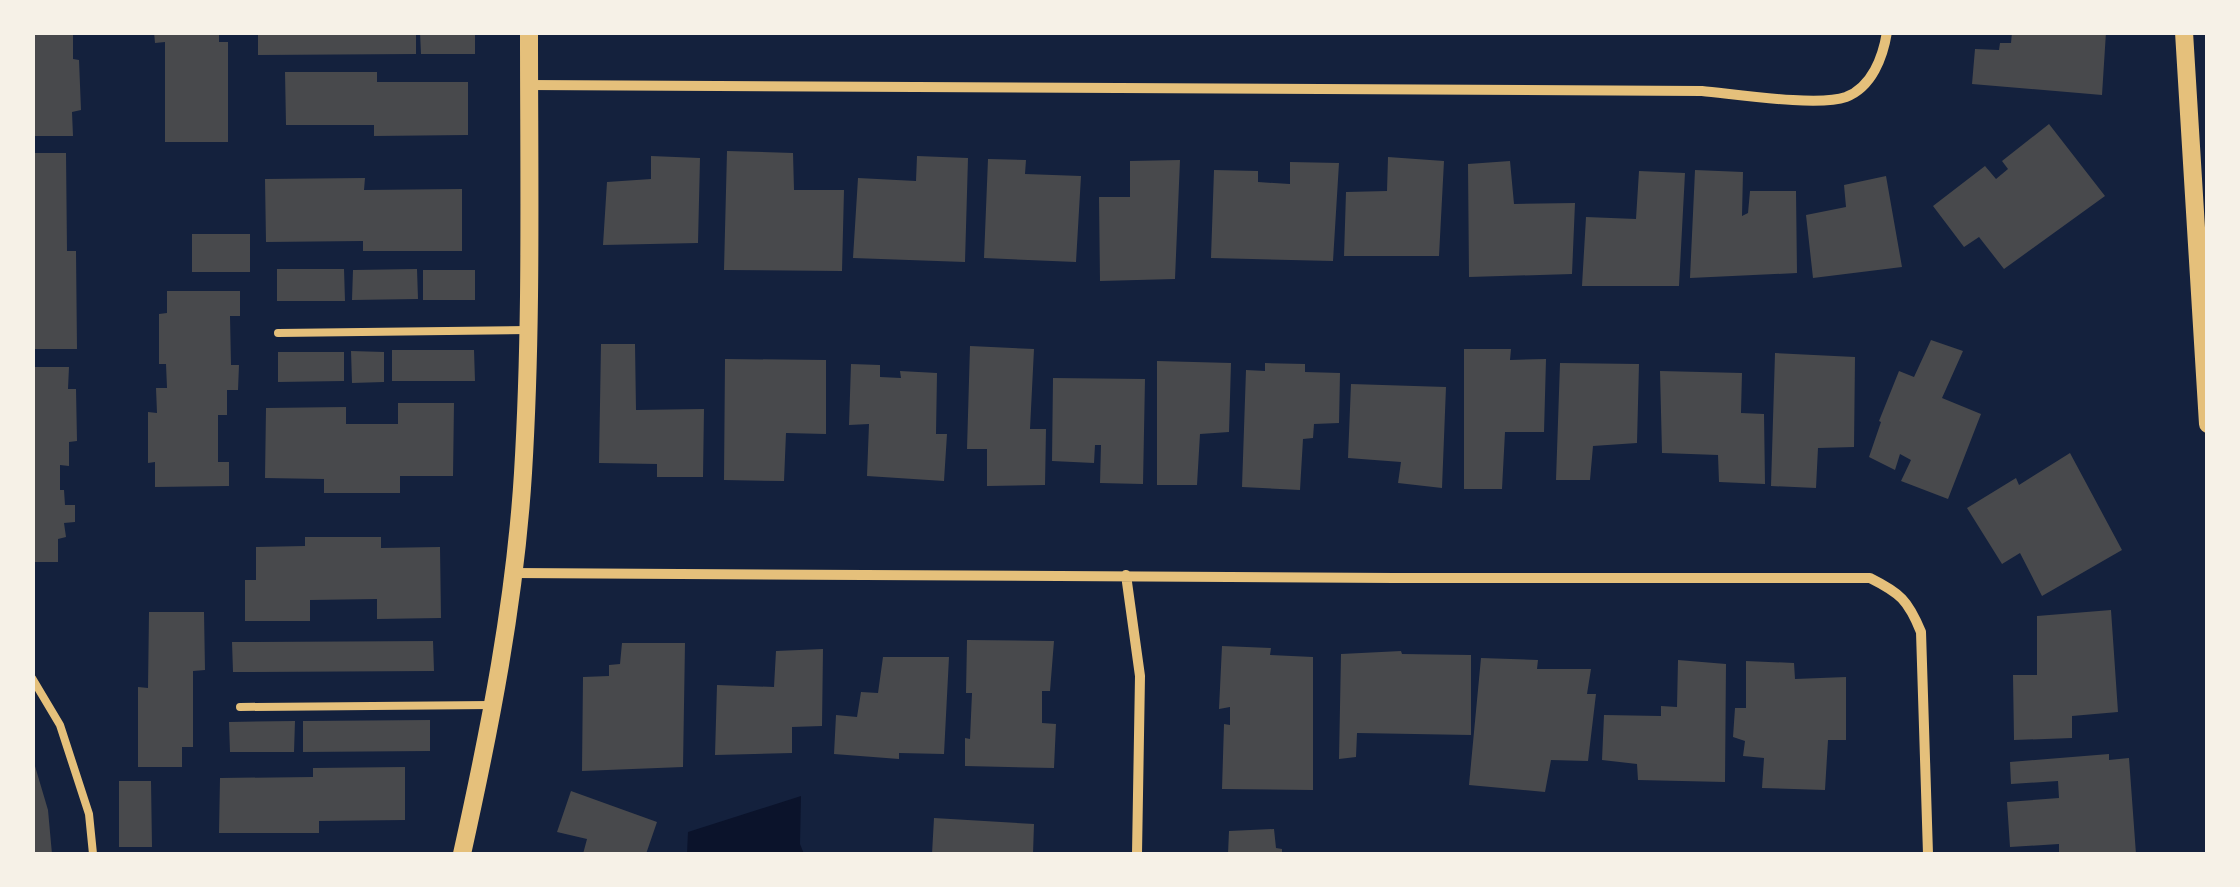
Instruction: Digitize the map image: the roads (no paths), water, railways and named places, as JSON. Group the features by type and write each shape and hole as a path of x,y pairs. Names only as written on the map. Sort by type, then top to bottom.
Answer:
{"street":[{"path":"462,854 494,705 523,474 529,330 529,32"},
{"path":"529,85 1682,91 1818,100 1845,97 1870,79 1884,53 1887,32"},
{"path":"2184,32 2208,424"},
{"path":"513,573 1870,578 1896,591 1910,607 1921,632 1928,854"},
{"path":"1126,575 1140,676 1137,854"}],"lane":[{"path":"278,333 529,330"},
{"path":"32,678 60,724 89,814 93,854"},
{"path":"240,707 494,705"}],"water":[{"path":"801,796 800,844 804,854 687,854 688,832"}]}
